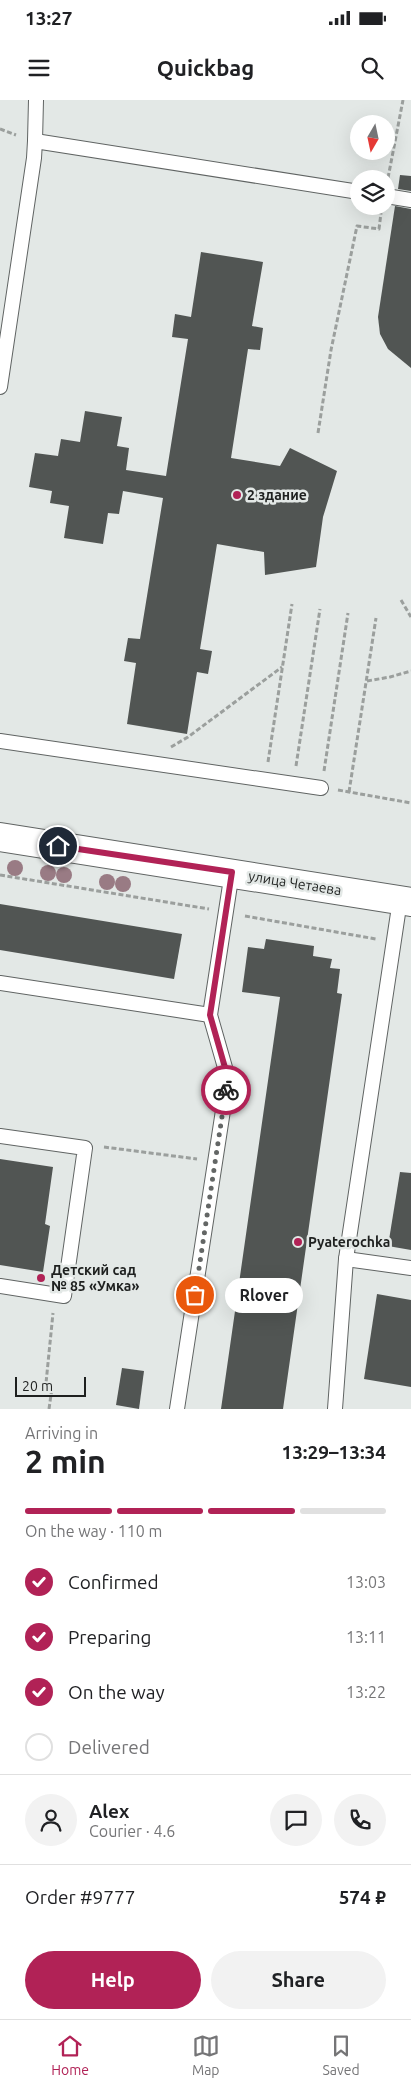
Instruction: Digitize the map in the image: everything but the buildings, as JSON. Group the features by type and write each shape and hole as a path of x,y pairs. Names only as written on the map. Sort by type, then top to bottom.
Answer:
{"street":[{"name":"улица Четаева","path":"0,837 232,872 405,901"}],"lane":[{"path":"0,386 34,158 36,100"},
{"path":"35,141 350,191"},
{"path":"395,197 411,200"},
{"path":"0,741 321,788"},
{"path":"177,1409 228,1078 210,1015 232,872"},
{"path":"334,1409 346,1258 405,901"},
{"path":"0,983 210,1015"},
{"path":"0,1136 86,1148 64,1296 0,1286"},
{"path":"346,1258 411,1268"}],"path":[{"path":"389,170 403,100"},
{"path":"318,433 331,350 357,226 379,229 381,215"},
{"path":"401,600 411,617"},
{"path":"265,779 292,604"},
{"path":"293,783 320,609"},
{"path":"348,613 321,788 411,803"},
{"path":"349,792 376,618"},
{"path":"144,762 188,737 282,667"},
{"path":"367,681 390,677 411,670"},
{"path":"86,1148 103,1147 215,1161"},
{"path":"42,1293 54,1306 46,1383 52,1388 49,1409"}],"way so far":[{"path":"195,1295 226,1090"}],"place":[{"name":"2 здание","path":"237,495"},
{"name":"Pyaterochka","path":"298,1242"},
{"name":"Детский сад № 85 «Умка»","path":"41,1278"},
{"name":"Rlover","path":"195,1295"}],"route":[{"path":"58,846 232,872 210,1015 228,1078 226,1090"}]}
